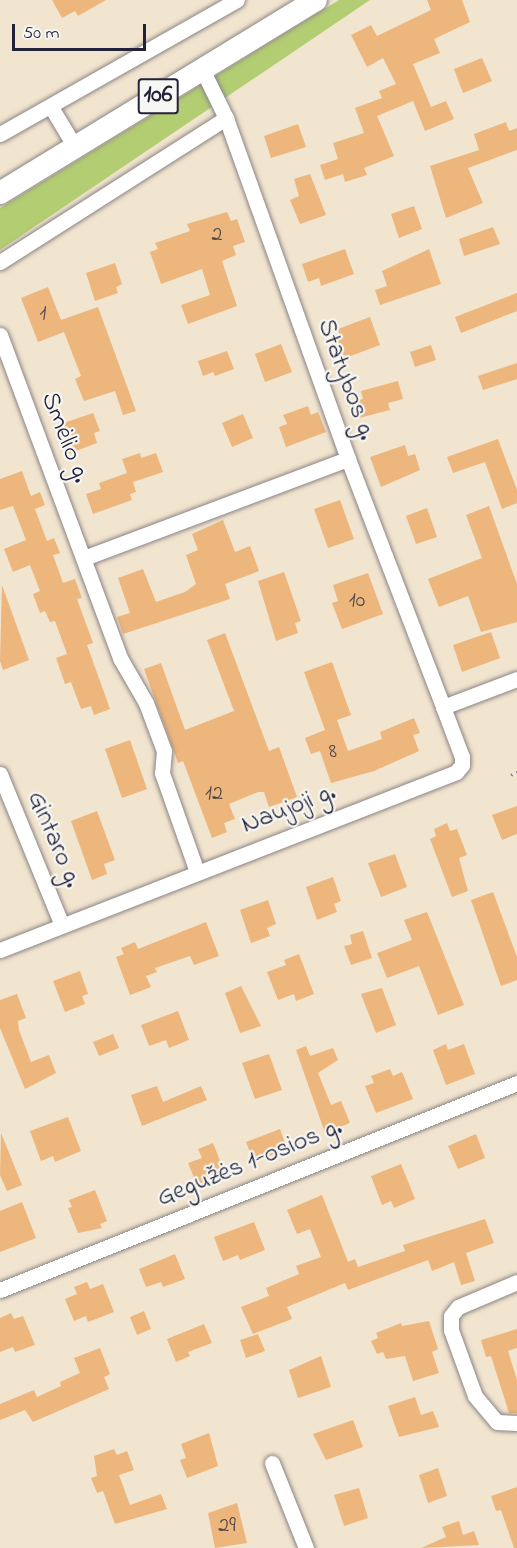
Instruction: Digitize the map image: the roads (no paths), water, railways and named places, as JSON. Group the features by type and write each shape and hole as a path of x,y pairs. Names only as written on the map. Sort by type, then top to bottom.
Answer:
{"main road":[{"name":"106","path":"0,193 316,0"}],"street":[{"path":"0,134 237,0"},
{"name":"Statybos g.","path":"202,69 226,118 348,459 443,707"},
{"path":"51,107 75,147"},
{"path":"0,262 226,118"},
{"name":"Smėlio g.","path":"0,335 120,658 146,703 164,751 162,774 197,872"},
{"path":"84,558 348,459"},
{"path":"443,707 517,679"},
{"name":"Naujoji g.","path":"0,950 456,772 462,765 462,757 443,707"},
{"name":"Gintaro g.","path":"0,774 63,924"},
{"name":"Gegužės 1-osios g.","path":"0,1290 517,1083"},
{"path":"517,1282 458,1307 451,1316 451,1330 475,1396 484,1411 497,1422 517,1423"},
{"path":"272,1463 306,1548"}]}
